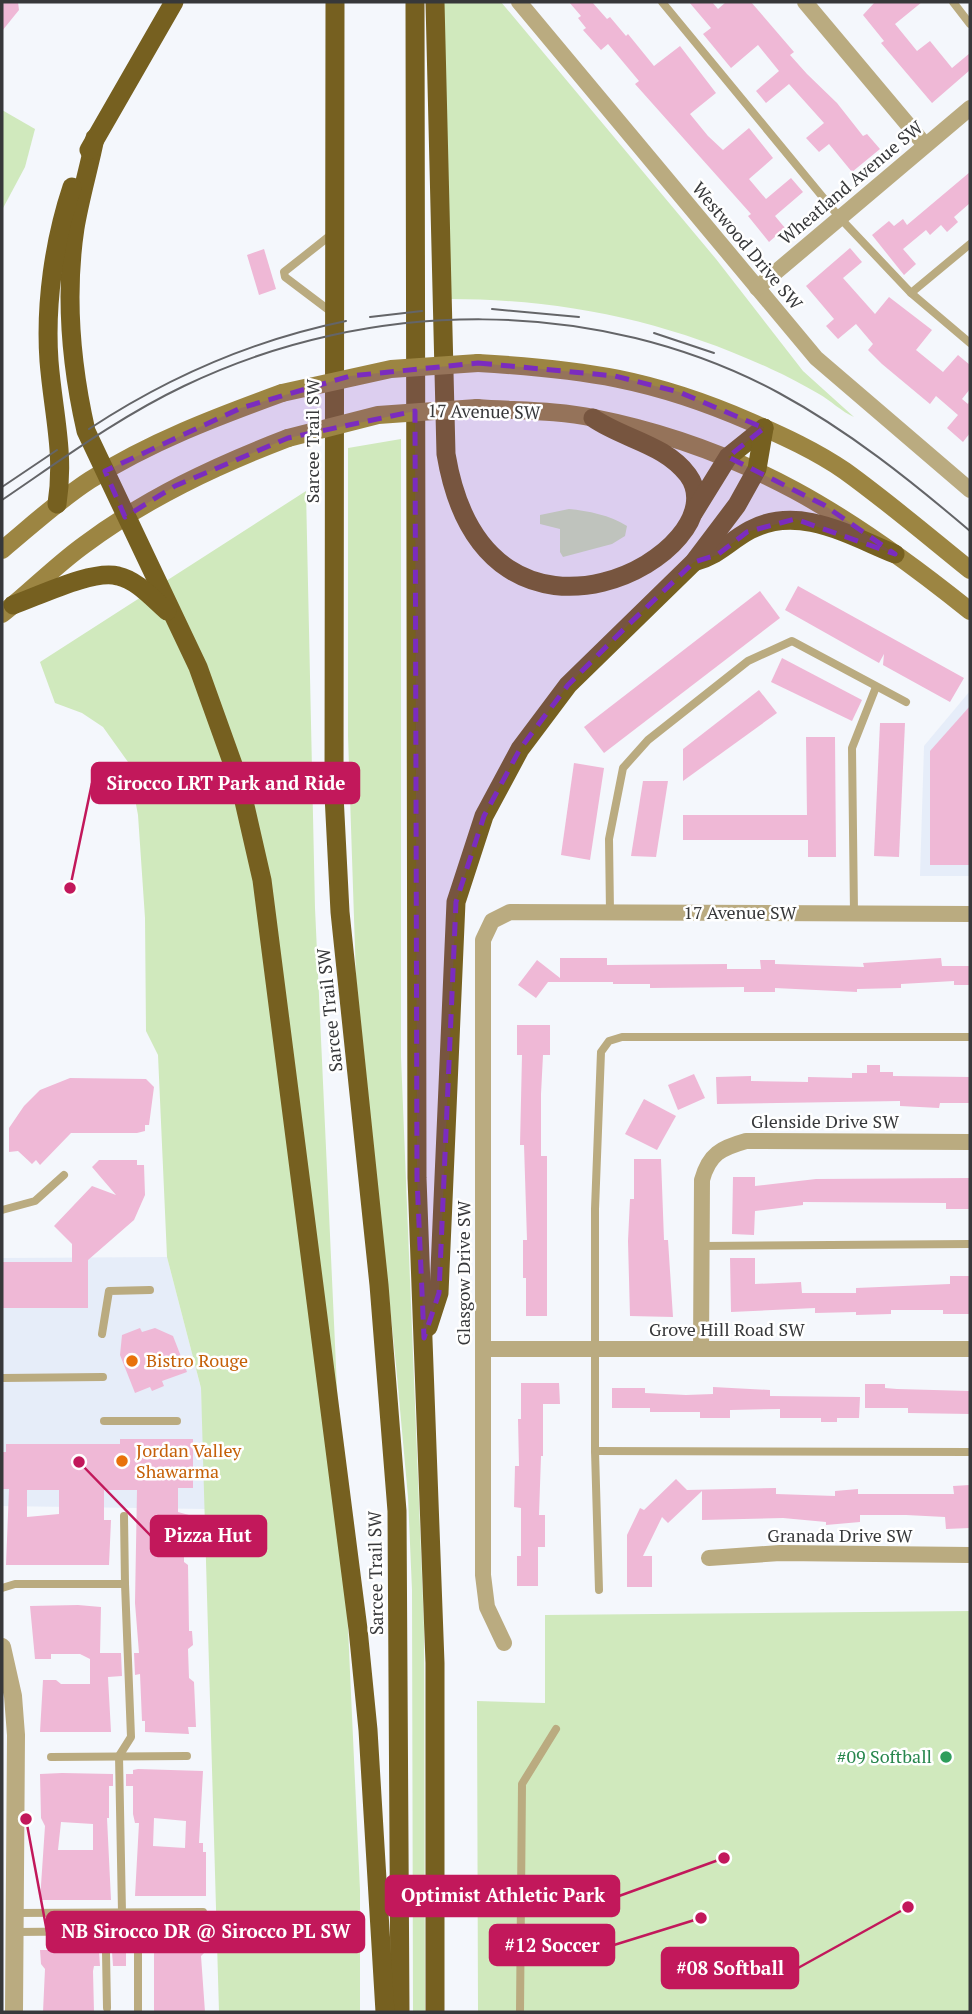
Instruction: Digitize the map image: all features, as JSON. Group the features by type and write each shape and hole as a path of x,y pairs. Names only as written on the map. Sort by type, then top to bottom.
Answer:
{"highway":[{"path":"57,504 62,459 49,358 51,288 61,228 71,190 95,138 174,2"},
{"name":"Sarcee Trail SW","path":"335,2 334,795 340,912 377,1272 397,1511 400,2012"},
{"path":"415,2 417,1178 435,1663 435,2012"},
{"path":"435,2 444,434 451,481 463,518 487,551 503,565 528,579 583,586 611,582 642,568 668,548 728,457 764,428"},
{"path":"95,138 75,228 71,310 77,391 86,431 198,667 236,772 262,880 359,1641 369,1744 385,2012"},
{"path":"593,418 608,428 662,452 687,474 694,492 693,513"},
{"path":"424,1338 439,1293 456,902 467,859 503,780 542,718 568,685 694,562 737,505 757,469 764,428"},
{"path":"694,562 717,555 759,526 783,519 819,523 895,554"},
{"path":"8,609 94,576 117,575 143,590 172,615"}],"main road":[{"path":"2,551 57,504 105,471 176,434 282,393 391,369 478,363 555,367 615,376 679,392 764,428 844,471 970,570"},
{"name":"17 Avenue SW","path":"8,609 82,547 125,516 186,481 288,438 378,415 477,408 593,418 705,447 757,469 824,505 970,611"}],"street":[{"name":"Westwood Drive SW","path":"519,2 816,358 970,490"},
{"path":"805,2 925,145"},
{"name":"Wheatland Avenue SW","path":"757,288 970,108"},
{"name":"17 Avenue SW","path":"510,912 970,914"},
{"name":"Glasgow Drive SW","path":"504,1643 487,1606 483,1575 483,940 492,920 510,912"},
{"name":"Glenside Drive SW","path":"701,1349 702,1180 707,1161 723,1147 746,1141 970,1142"},
{"name":"Grove Hill Road SW","path":"483,1349 970,1349"},
{"name":"Granada Drive SW","path":"709,1558 780,1553 970,1555"},
{"path":"2,1647 13,1696 16,1735 8,1932 14,2012"}],"lane":[{"path":"662,2 840,218 911,293 970,344"},
{"path":"953,2 970,24"},
{"path":"334,232 284,272 285,277 334,314"},
{"path":"911,293 970,244"},
{"path":"610,912 609,839 623,768 648,740 748,660 792,641 906,702"},
{"path":"854,914 852,748 876,687"},
{"path":"599,1590 595,1451 595,1209 598,1066 601,1052 609,1041 622,1037 970,1037"},
{"path":"2,1210 35,1201 64,1175"},
{"path":"702,1246 970,1244"},
{"path":"102,1334 109,1291 150,1290"},
{"path":"2,1378 103,1377"},
{"path":"104,1421 177,1421"},
{"path":"595,1451 970,1452"},
{"path":"124,1516 131,1737 119,1756 121,1912 138,1947 138,2012"},
{"path":"2,1588 15,1584 125,1584"},
{"path":"520,2012 522,1784 556,1729"},
{"path":"51,1757 187,1756"},
{"path":"11,1907 121,1912 204,1912"},
{"path":"8,1932 131,1931"},
{"path":"101,1932 106,1952 107,2008"}],"highlighted area":[{"path":"478,363 615,376 679,392 764,428 728,457 824,505 895,554 795,519 747,532 717,555 694,562 626,627 568,685 520,749 484,816 456,902 439,1293 424,1338 417,1178 415,411 288,438 175,486 125,517 105,471 241,408 350,376"}],"shaded area":[{"path":"970,691 970,876 920,876 924,746"},
{"path":"167,1257 201,1388 206,1509 2,1506 2,1258"}],"green space":[{"path":"443,2 501,2 716,259 803,371 854,417 819,394 777,372 732,352 654,326 574,308 450,299"},
{"path":"2,110 35,129 25,167 2,210"},
{"path":"401,439 401,1057 424,1627 425,2012 413,2012 412,1590 408,1497 356,979 348,736 348,448"},
{"path":"306,491 315,908 360,1890 360,2012 219,2012 201,1388 167,1257 158,1055 146,1031 145,918 138,815 128,762 103,727 82,713 55,703 40,662"},
{"path":"569,509 599,514 620,522 627,526 625,536 612,544 563,557 560,552 560,529 540,524 540,515"},
{"path":"970,1611 970,2012 478,2012 477,1701 545,1703 545,1615"}],"building":[{"path":"2,2 18,2 19,10 2,31"},
{"path":"569,2 592,2 607,19 610,17 626,36 628,34 654,66 680,46 716,93 690,114 708,136 723,150 749,128 773,158 749,179 766,199 791,178 803,192 775,216 785,228 769,242 748,216 751,214 635,84 639,81 608,44 601,50 583,30 586,28 578,18 581,16"},
{"path":"689,2 712,2 718,9 726,2 751,2 794,52 790,55 837,103 863,136 867,134 880,149 852,172 829,144 819,152 806,138 824,123 789,84 766,103 756,91 779,71 758,45 731,68 703,34 711,28"},
{"path":"875,2 922,2 895,24 917,51 930,41 952,68 970,53 970,70 932,103 881,43 884,41 863,15"},
{"path":"970,172 970,203 954,217 958,222 947,232 941,225 930,235 926,230 903,249 916,264 904,275 872,235 889,221 894,226 903,219 907,225"},
{"path":"850,248 862,262 843,278 875,314 889,297 932,330 916,350 943,372 958,355 970,365 970,389 962,399 968,404 970,400 970,433 963,442 947,428 958,415 936,396 930,404 882,364 868,350 873,344 856,324 838,339 826,326 834,319 806,286"},
{"path":"264,249 276,289 259,295 247,255"},
{"path":"798,586 964,678 950,702 883,665 884,654 879,663 785,610"},
{"path":"760,591 780,618 604,753 584,727"},
{"path":"782,658 862,700 852,721 771,682"},
{"path":"759,690 777,713 683,781 683,749"},
{"path":"970,706 970,865 930,865 930,751"},
{"path":"880,723 905,723 899,857 874,856"},
{"path":"806,737 835,737 836,857 808,857 808,840 683,840 683,815 807,815"},
{"path":"574,763 604,768 590,860 561,855"},
{"path":"643,781 668,781 656,857 631,856"},
{"path":"560,958 607,958 607,965 727,964 727,969 761,969 760,960 775,960 775,964 864,967 863,963 941,958 942,966 970,966 970,985 954,985 954,981 901,984 901,988 857,989 857,992 775,988 775,992 744,992 744,987 650,988 650,984 548,982 536,998 518,985 537,960 560,978"},
{"path":"517,1025 550,1025 550,1055 543,1055 541,1094 541,1156 547,1156 547,1316 526,1316 526,1278 523,1278 523,1240 527,1240 524,1145 520,1145 522,1055 517,1055"},
{"path":"867,1065 880,1065 880,1072 893,1072 893,1076 970,1077 970,1103 940,1103 939,1108 900,1106 900,1101 717,1104 716,1077 751,1076 751,1081 808,1082 808,1077 852,1078 852,1073 867,1073"},
{"path":"694,1074 705,1098 678,1110 668,1085"},
{"path":"70,1078 146,1079 154,1087 149,1125 145,1125 145,1131 137,1133 71,1133 40,1165 36,1160 32,1164 18,1151 9,1152 9,1128 24,1106 40,1090"},
{"path":"644,1099 676,1116 657,1150 625,1134"},
{"path":"634,1159 661,1159 664,1240 668,1240 673,1317 630,1316 628,1241 630,1199 634,1199"},
{"path":"99,1160 137,1160 137,1165 144,1165 145,1195 134,1220 88,1260 88,1308 2,1308 2,1262 72,1262 72,1244 54,1226 92,1186 116,1195 92,1167"},
{"path":"733,1177 755,1177 755,1186 816,1179 970,1178 970,1209 946,1209 946,1203 803,1202 803,1205 755,1211 754,1235 732,1234"},
{"path":"730,1258 755,1258 755,1284 801,1282 802,1293 856,1293 856,1288 950,1284 950,1276 970,1276 970,1314 943,1314 943,1310 891,1310 891,1314 856,1315 856,1312 815,1313 815,1308 731,1312"},
{"path":"140,1328 142,1332 155,1328 173,1336 187,1372 162,1381 164,1386 152,1391 150,1387 135,1393 120,1355 122,1335"},
{"path":"521,1383 559,1383 560,1404 543,1404 539,1515 545,1515 545,1547 538,1547 538,1586 517,1586 517,1556 521,1556 521,1508 514,1507 515,1466 519,1466 518,1419 521,1419"},
{"path":"865,1384 885,1384 885,1388 897,1389 970,1391 970,1414 908,1413 908,1408 865,1408"},
{"path":"713,1387 770,1390 770,1396 860,1397 859,1418 837,1418 837,1422 821,1422 821,1418 780,1418 780,1409 730,1410 730,1418 700,1418 700,1412 650,1412 650,1408 612,1408 612,1388 645,1388 645,1393 686,1395 713,1394"},
{"path":"120,1439 193,1439 193,1488 178,1488 178,1512 189,1515 189,1529 184,1533 184,1562 188,1565 189,1631 192,1631 193,1645 188,1649 189,1678 194,1682 196,1727 188,1727 189,1734 145,1732 145,1721 142,1721 140,1674 135,1675 134,1653 139,1653 135,1603 137,1490 104,1490 104,1520 111,1520 109,1565 6,1565 9,1489 3,1489 2,1452 6,1452 6,1444 120,1444","holes":["27,1490 59,1490 59,1514 27,1517"]},
{"path":"676,1479 687,1490 776,1488 776,1494 835,1496 835,1491 858,1489 858,1494 954,1494 953,1486 970,1485 970,1528 946,1529 945,1517 906,1515 860,1515 860,1522 826,1525 826,1522 783,1518 702,1520 702,1491 668,1523 662,1517 643,1556 652,1556 652,1587 627,1587 627,1535 640,1508 644,1510"},
{"path":"30,1606 101,1607 100,1653 121,1653 122,1676 108,1677 111,1732 40,1732 43,1680 56,1680 61,1684 90,1684 90,1659 80,1654 51,1654 51,1659 35,1659"},
{"path":"133,1770 203,1771 199,1843 203,1843 203,1852 206,1852 206,1896 135,1896 139,1823 135,1823 133,1814 133,1786 126,1786 126,1774 133,1774","holes":["154,1818 186,1821 185,1848 153,1846"]},
{"path":"40,1774 113,1774 113,1786 109,1786 107,1818 111,1900 40,1900 45,1826 41,1818","holes":["61,1822 93,1824 93,1850 58,1850"]},
{"path":"154,1935 206,1937 206,1951 201,1956 205,2012 154,2012"},
{"path":"93,1948 93,1951 99,1951 100,1966 94,1966 93,1971 94,2012 43,2012 45,1969 41,1964 40,1950"},
{"path":"112,1951 126,1951 126,1966 113,1966"}],"tram line":[{"path":"492,309 579,317"},
{"path":"370,317 422,311"},
{"path":"2,500 136,411 184,386 255,357 329,336 406,323 483,319 560,324 635,338 709,361 779,393 830,423 902,475 970,531"},
{"path":"89,429 149,393 212,363 278,339 346,321"},
{"path":"654,333 714,353"},
{"path":"2,487 57,450"}],"place":[{"name":"Sirocco LRT Park and Ride","path":"70,888"},
{"name":"Bistro Rouge","path":"132,1361"},
{"name":"Jordan Valley Shawarma","path":"122,1461"},
{"name":"Pizza Hut","path":"79,1462"},
{"name":"#09 Softball","path":"946,1757"},
{"name":"NB Sirocco DR @ Sirocco PL SW","path":"26,1819"},
{"name":"Optimist Athletic Park","path":"724,1858"},
{"name":"#08 Softball","path":"908,1907"},
{"name":"#12 Soccer","path":"701,1918"}]}
